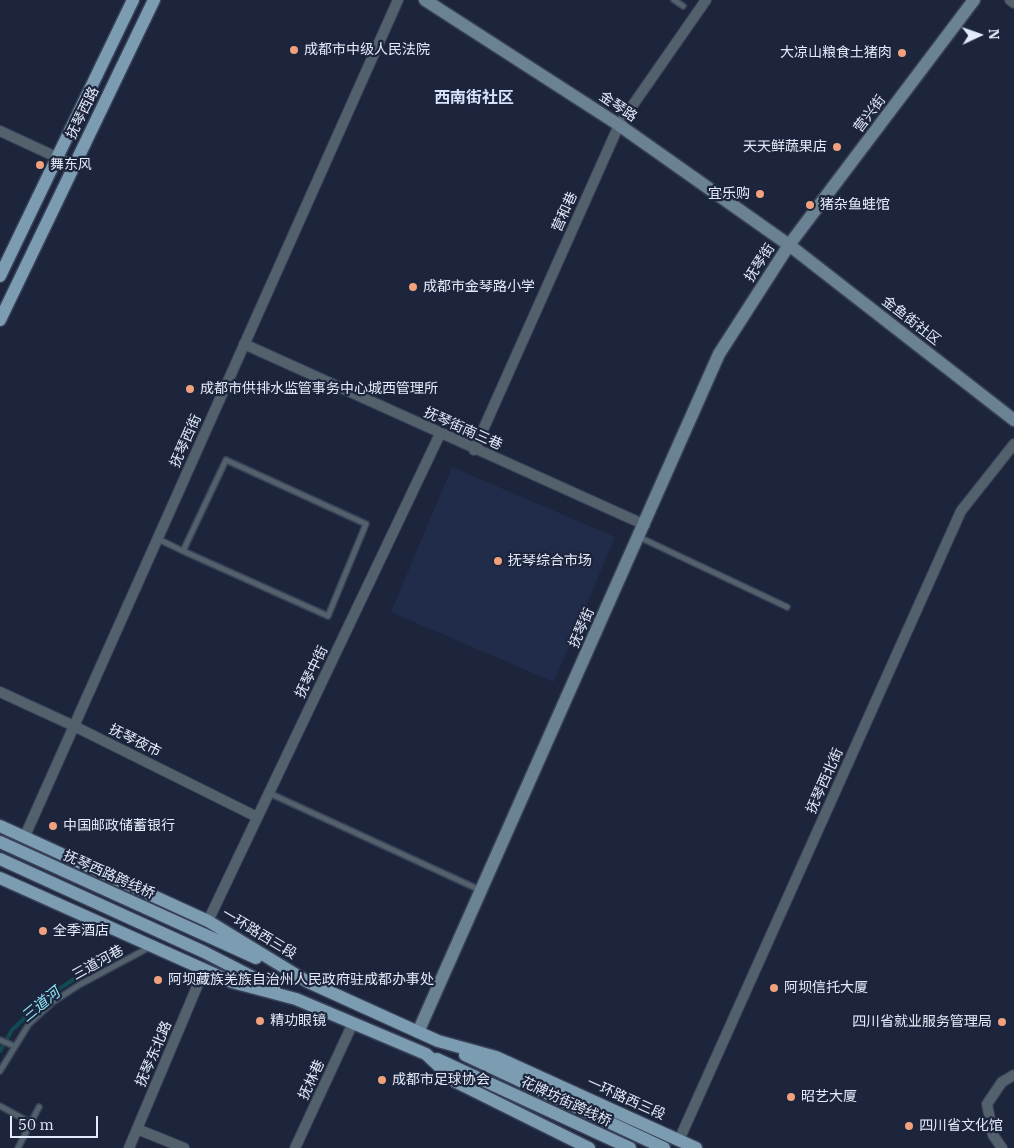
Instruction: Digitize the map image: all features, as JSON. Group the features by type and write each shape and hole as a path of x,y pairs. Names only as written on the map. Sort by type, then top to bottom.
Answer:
{"main road":[{"name":"抚琴西路","path":"0,276 62,160 133,0"},
{"name":"抚琴西路","path":"0,320 154,0"},
{"name":"一环路西三段","path":"0,826 208,921 308,982 438,1041 496,1057 696,1148"},
{"name":"抚琴西路跨线桥","path":"0,842 308,982"},
{"path":"0,859 204,952 296,999 426,1054 456,1082 589,1148"},
{"path":"0,878 232,982 296,999"},
{"name":"花牌坊街跨线桥","path":"438,1041 664,1148"},
{"name":"花牌坊街跨线桥","path":"426,1054 630,1148"}],"street":[{"name":"抚琴西街","path":"24,838 398,0"},
{"name":"金琴路","path":"425,0 619,125 789,245"},
{"name":"营和巷","path":"474,450 619,125 706,0"},
{"name":"营兴街","path":"789,245 974,0"},
{"path":"1010,0 1014,3"},
{"path":"0,131 62,160"},
{"name":"金鱼街社区","path":"789,245 1014,420"},
{"name":"抚琴街","path":"418,1032 645,525 719,354 789,245"},
{"name":"抚琴街南三巷","path":"244,344 474,450 645,525"},
{"name":"抚琴中街","path":"208,921 440,434"},
{"name":"抚琴西北街","path":"679,1140 961,511 1014,444"},
{"name":"抚琴夜市","path":"0,692 74,726 257,817"},
{"name":"抚琴东北路","path":"128,1148 204,970"},
{"name":"抚林巷","path":"295,1148 353,1024"},
{"path":"1002,1148 993,1135 987,1104 1002,1082 1014,1074"},
{"path":"137,1129 184,1148"}],"lane":[{"path":"674,0 683,6"},
{"path":"158,539 183,551 328,616 366,524 226,460 183,551"},
{"path":"639,537 787,607"},
{"path":"269,793 481,890"},
{"name":"三道河巷","path":"0,1071 12,1045 28,1024 53,1002 79,985 153,946"},
{"path":"0,1040 12,1045"},
{"path":"0,1106 31,1123"},
{"path":"18,1148 39,1106"}],"shaded area":[{"path":"452,467 615,537 554,682 391,612"}],"waterway":[{"name":"三道河","path":"0,1051 12,1030 48,996 82,974 118,955"}],"place":[{"name":"成都市中级人民法院","path":"294,50"},
{"name":"大凉山粮食土猪肉","path":"902,53"},
{"name":"天天鲜蔬果店","path":"837,147"},
{"name":"舞东风","path":"40,165"},
{"name":"宜乐购","path":"760,194"},
{"name":"猪杂鱼蛙馆","path":"810,205"},
{"name":"成都市金琴路小学","path":"413,287"},
{"name":"成都市供排水监管事务中心城西管理所","path":"190,389"},
{"name":"抚琴综合市场","path":"498,561"},
{"name":"中国邮政储蓄银行","path":"53,826"},
{"name":"全季酒店","path":"43,931"},
{"name":"阿坝藏族羌族自治州人民政府驻成都办事处","path":"158,980"},
{"name":"阿坝信托大厦","path":"774,988"},
{"name":"精功眼镜","path":"260,1021"},
{"name":"四川省就业服务管理局","path":"1002,1022"},
{"name":"成都市足球协会","path":"382,1080"},
{"name":"昭艺大厦","path":"791,1097"},
{"name":"四川省文化馆","path":"909,1126"}],"district":[{"name":"西南街社区","path":"474,98"}]}
